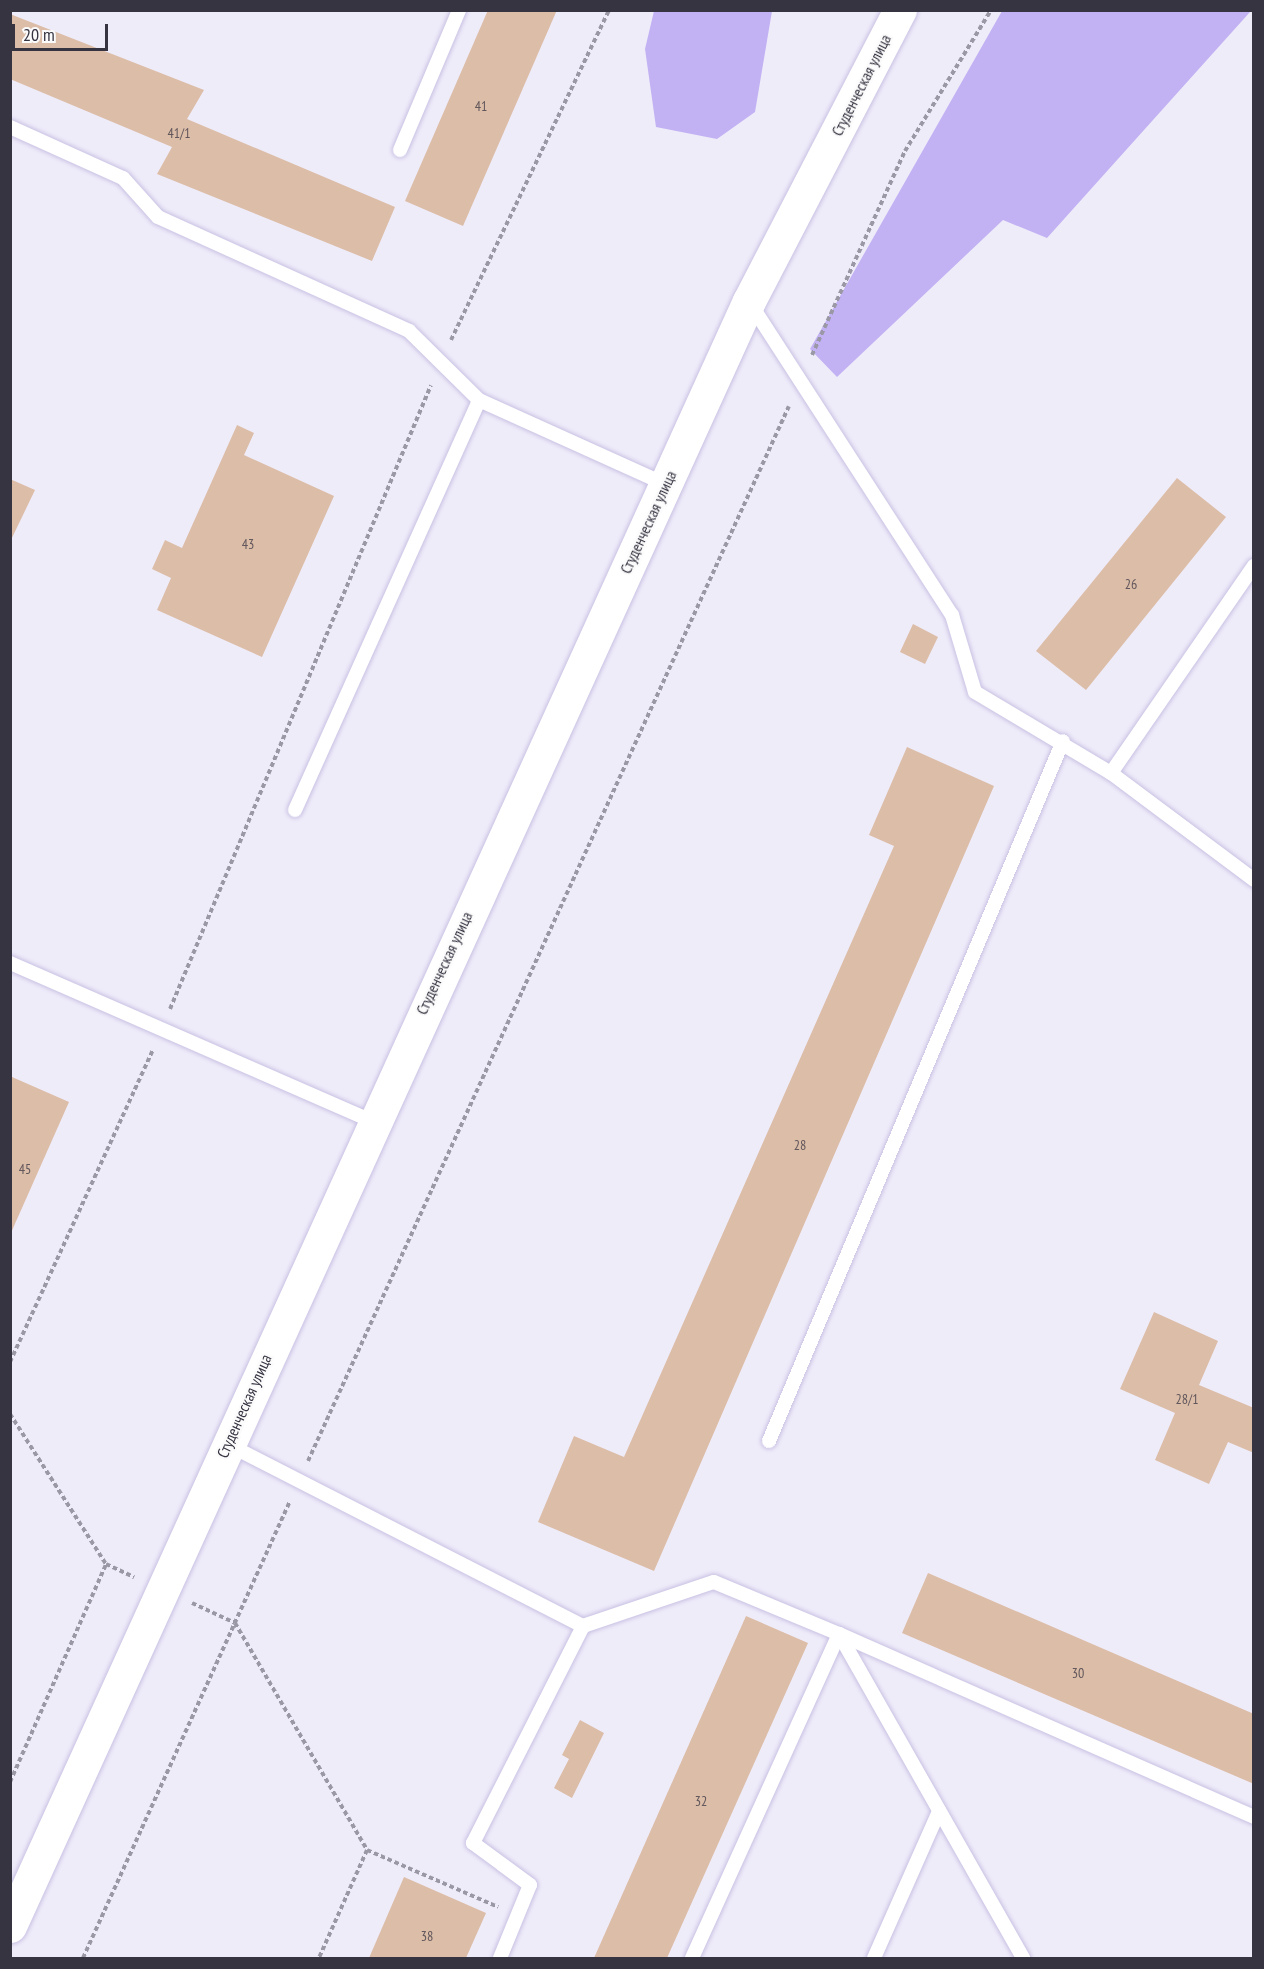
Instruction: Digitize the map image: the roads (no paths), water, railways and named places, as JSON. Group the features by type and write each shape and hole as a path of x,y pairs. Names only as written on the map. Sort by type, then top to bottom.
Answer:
{"street":[{"name":"Студенческая улица","path":"10,1926 372,1122 749,302 900,10"}],"lane":[{"path":"400,150 459,10"},
{"path":"10,127 123,178 158,217 409,331 479,400 665,484"},
{"path":"749,302 952,615 975,692 1063,741 1111,773 1254,880"},
{"path":"295,810 479,400"},
{"path":"1111,773 1254,566"},
{"path":"768,1441 1063,741"},
{"path":"10,963 161,1032 372,1122"},
{"path":"227,1444 583,1626"},
{"path":"500,1959 530,1885 473,1843 583,1626 714,1582 839,1634 1254,1817"},
{"path":"839,1634 1023,1959"},
{"path":"692,1959 839,1634"},
{"path":"874,1959 939,1811"}]}
